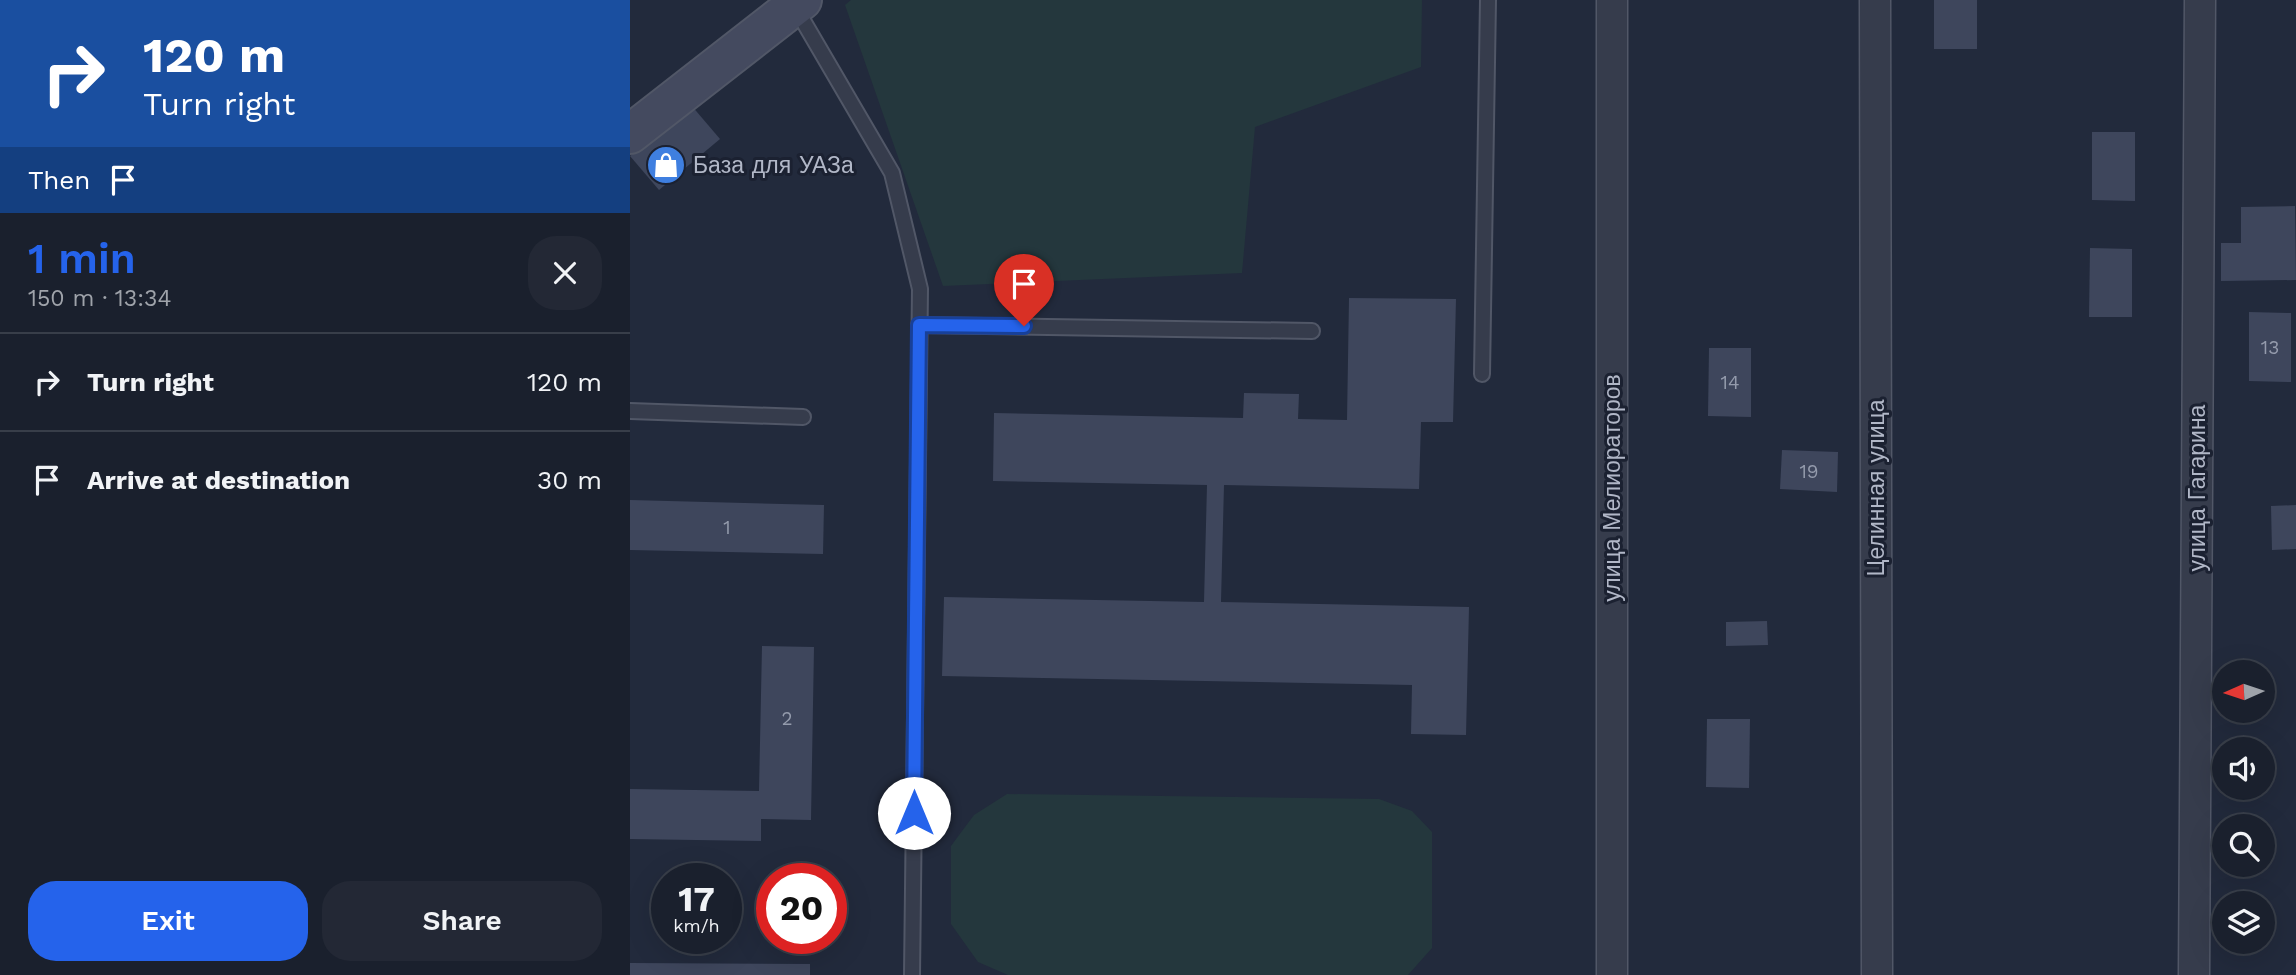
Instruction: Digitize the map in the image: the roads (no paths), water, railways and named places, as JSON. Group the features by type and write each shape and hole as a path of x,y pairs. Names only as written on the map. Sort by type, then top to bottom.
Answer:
{"main road":[{"path":"630,134 798,3"}],"street":[{"name":"улица Мелиораторов","path":"1612,0 1612,975"},
{"name":"Целинная улица","path":"1875,0 1877,975"},
{"name":"улица Гагарина","path":"2194,975 2200,0"}],"lane":[{"path":"1482,374 1488,0"},
{"path":"798,3 892,173 920,289 912,975"},
{"path":"919,325 1312,331"},
{"path":"630,411 803,417"}],"place":[{"name":"База для УАЗа","path":"666,165"}]}
